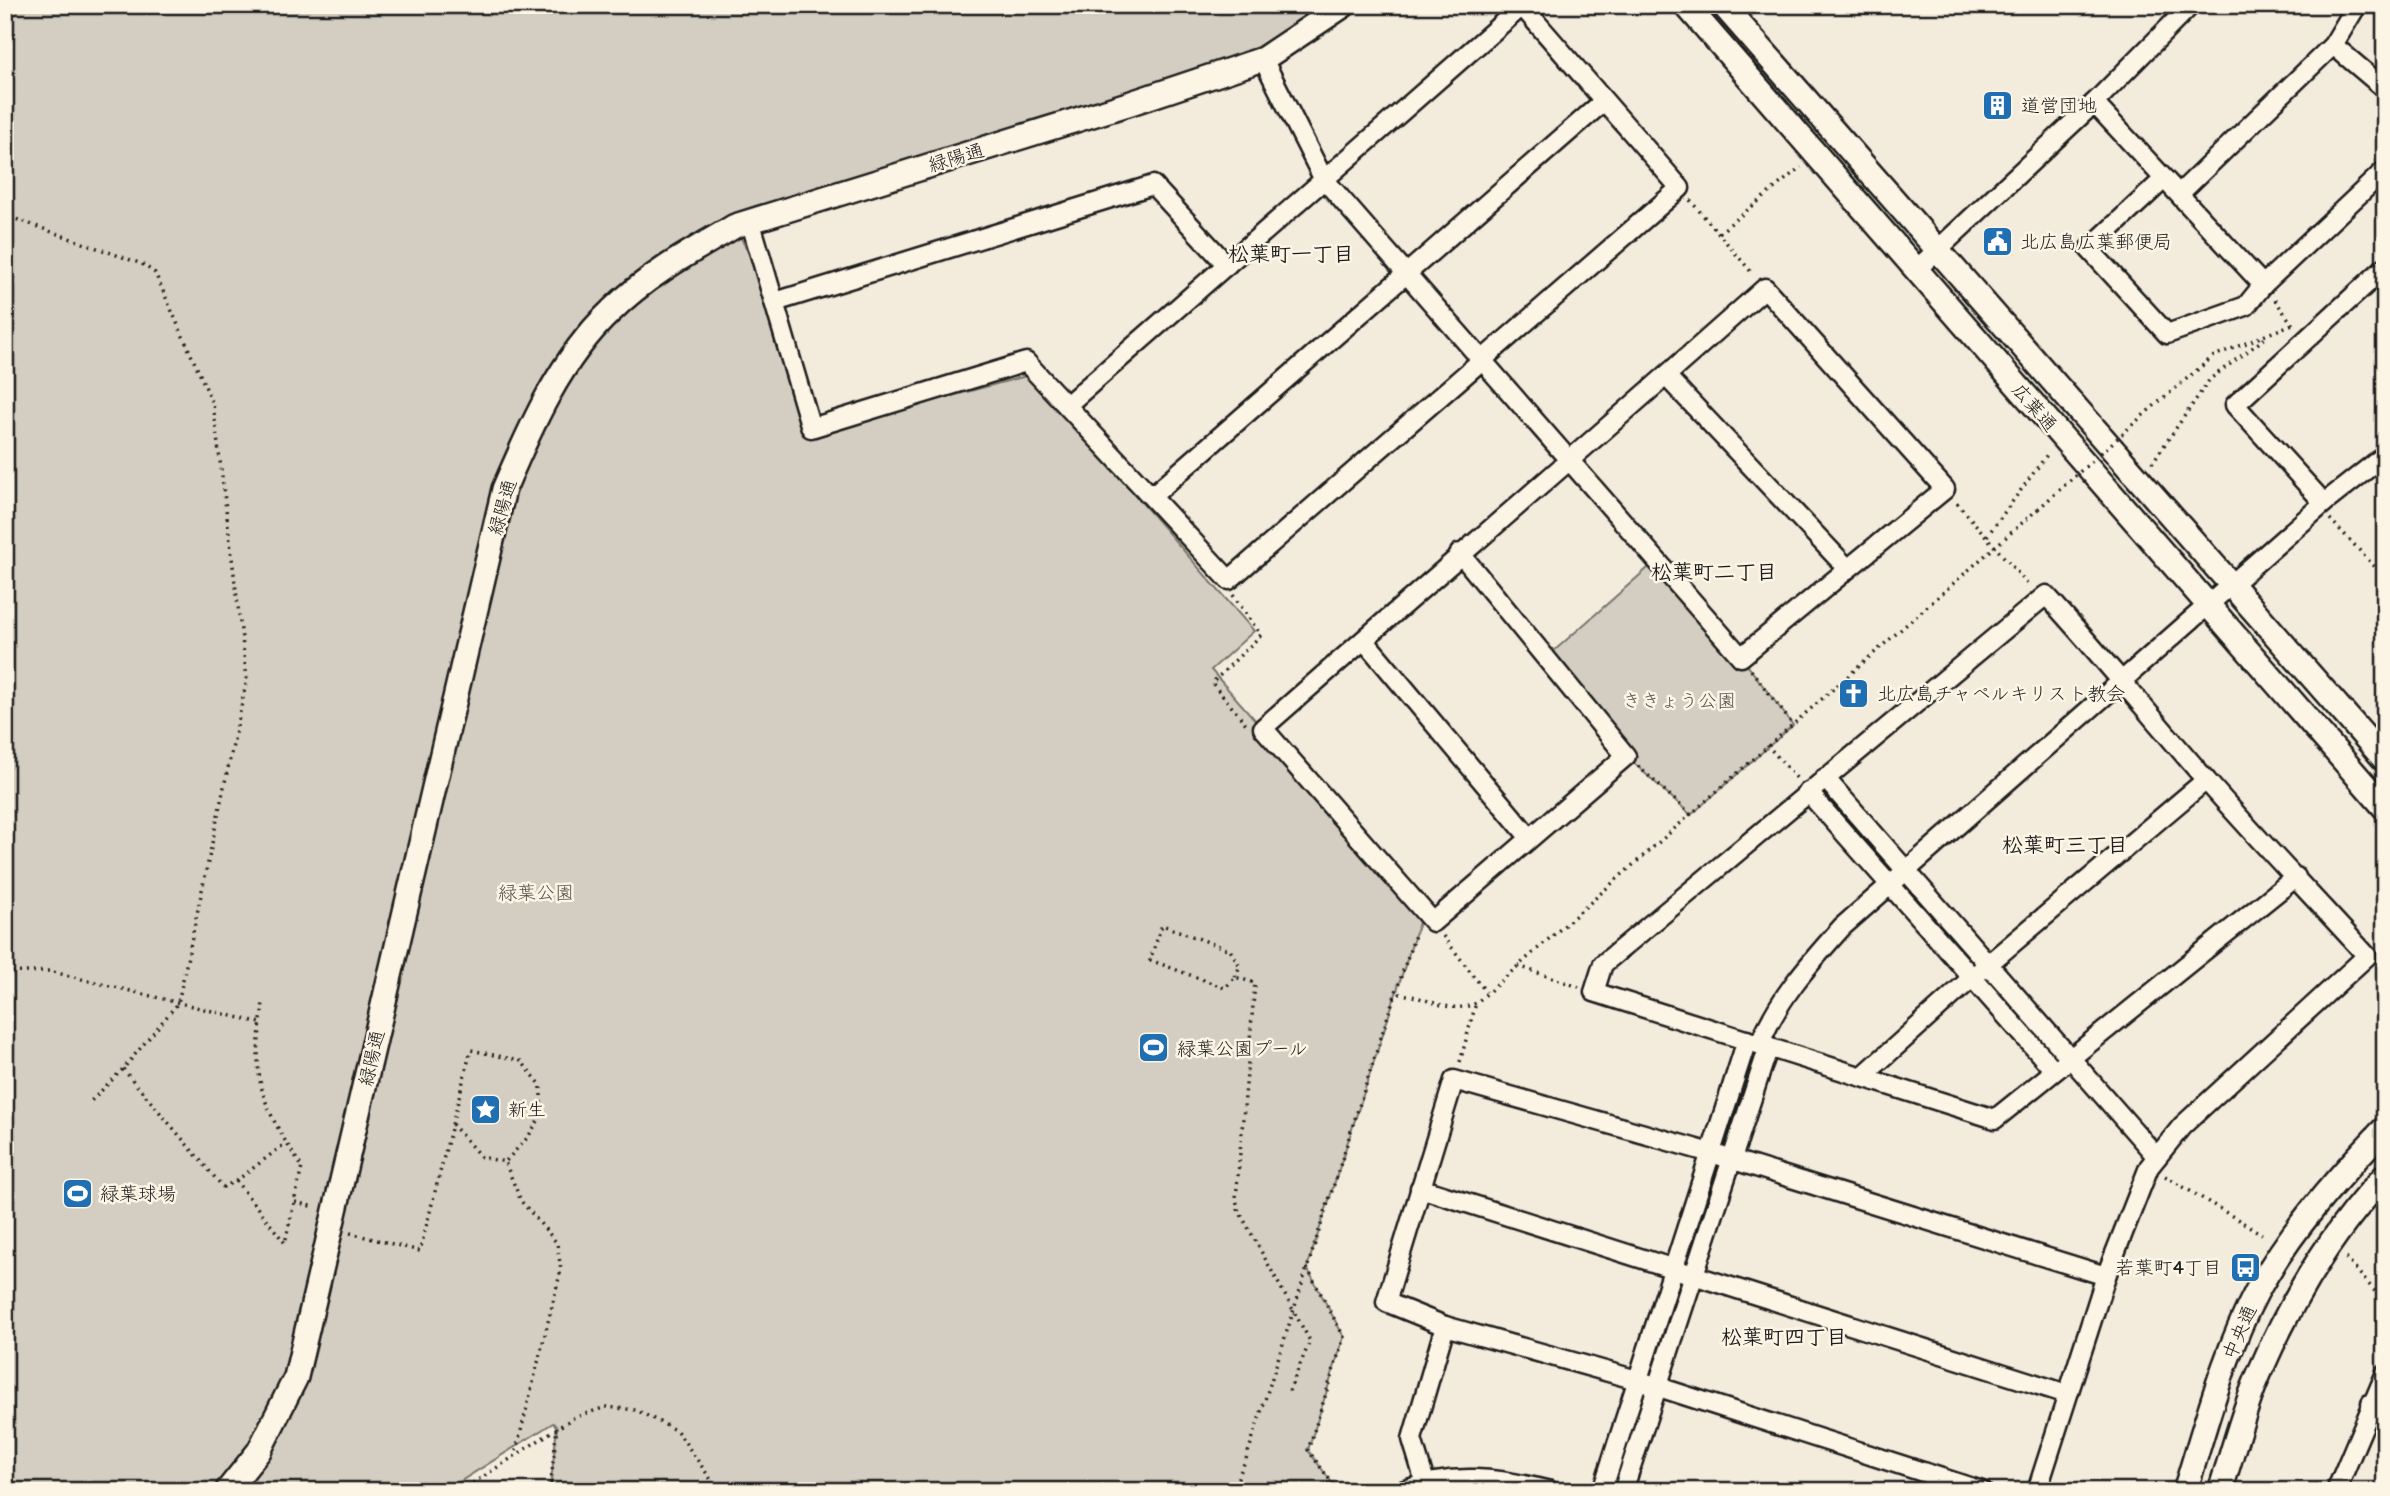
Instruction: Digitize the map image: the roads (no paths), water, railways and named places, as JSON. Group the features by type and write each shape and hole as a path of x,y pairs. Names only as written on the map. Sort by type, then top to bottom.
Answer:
{"street":[{"name":"緑陽通","path":"227,1491 259,1451 296,1377 504,489 545,400 573,355 611,310 677,260 750,220 1131,103 1263,59 1344,5"},
{"name":"広葉通","path":"1686,5 2206,606 2385,808"},
{"name":"広葉通","path":"1723,5 2385,760"},
{"path":"1917,269 2094,103 2191,5"},
{"path":"2180,193 2333,45 2357,5"},
{"path":"750,220 811,428 1026,362 1068,404 1229,580 1680,188 1522,6 1068,404"},
{"path":"2333,45 2385,89"},
{"path":"1263,59 1323,178 1568,462 1741,657 1945,489 1765,288 1568,462 1460,553 1263,728 1428,916 1530,838 1626,755 1460,553"},
{"path":"1152,496 1604,101"},
{"path":"2094,103 2263,285"},
{"path":"2164,179 2089,249 2167,334 2246,306 2263,285 2385,170"},
{"path":"775,302 1153,185 1227,265"},
{"path":"2322,505 2235,405 2385,267"},
{"path":"1666,376 1847,568"},
{"path":"1602,1491 1711,1153 1772,1014 1792,984 1842,927 1889,885 2322,505 2385,455"},
{"path":"2037,1491 2106,1276 2153,1162 2182,1126 2367,956 2297,877 2206,780 2124,680 2046,595 1603,964 1594,992 1864,1075 1994,1119 2297,877"},
{"path":"1364,640 1530,838"},
{"path":"1825,778 2070,1058 2153,1162"},
{"path":"1864,1075 1974,976 2206,780"},
{"path":"1808,792 1889,885 1974,976 2054,1070"},
{"path":"1623,1491 1732,1159 1759,1043"},
{"path":"1982,1491 1637,1380 1445,1326 1386,1302 1454,1080 1732,1159 2106,1276"},
{"name":"中央通","path":"2185,1491 2221,1375 2258,1291 2287,1245 2335,1180 2385,1128"},
{"name":"中央通","path":"2220,1491 2258,1375 2290,1313 2331,1241 2357,1205 2385,1175"},
{"path":"1420,1188 2067,1394"},
{"path":"1425,1482 1412,1439 1445,1326"},
{"path":"2336,1491 2385,1375"},
{"path":"2371,1403 2385,1418"},
{"path":"1402,1491 1425,1482 1458,1478 1503,1479 1550,1491"}],"place":[{"name":"道営団地","path":"1998,105"},
{"name":"北広島広葉郵便局","path":"1997,241"},
{"name":"北広島チャペルキリスト教会","path":"1854,693"},
{"name":"緑葉公園プール","path":"1154,1048"},
{"name":"新生","path":"485,1109"},
{"name":"緑葉球場","path":"77,1193"},
{"name":"若葉町4丁目","path":"2245,1267"}],"district":[{"name":"松葉町一丁目","path":"1291,254"},
{"name":"松葉町二丁目","path":"1714,572"},
{"name":"松葉町三丁目","path":"2065,845"},
{"name":"松葉町四丁目","path":"1784,1337"}],"park label":[{"name":"ききょう公園","path":"1679,700"},
{"name":"緑葉公園","path":"536,892"}]}
